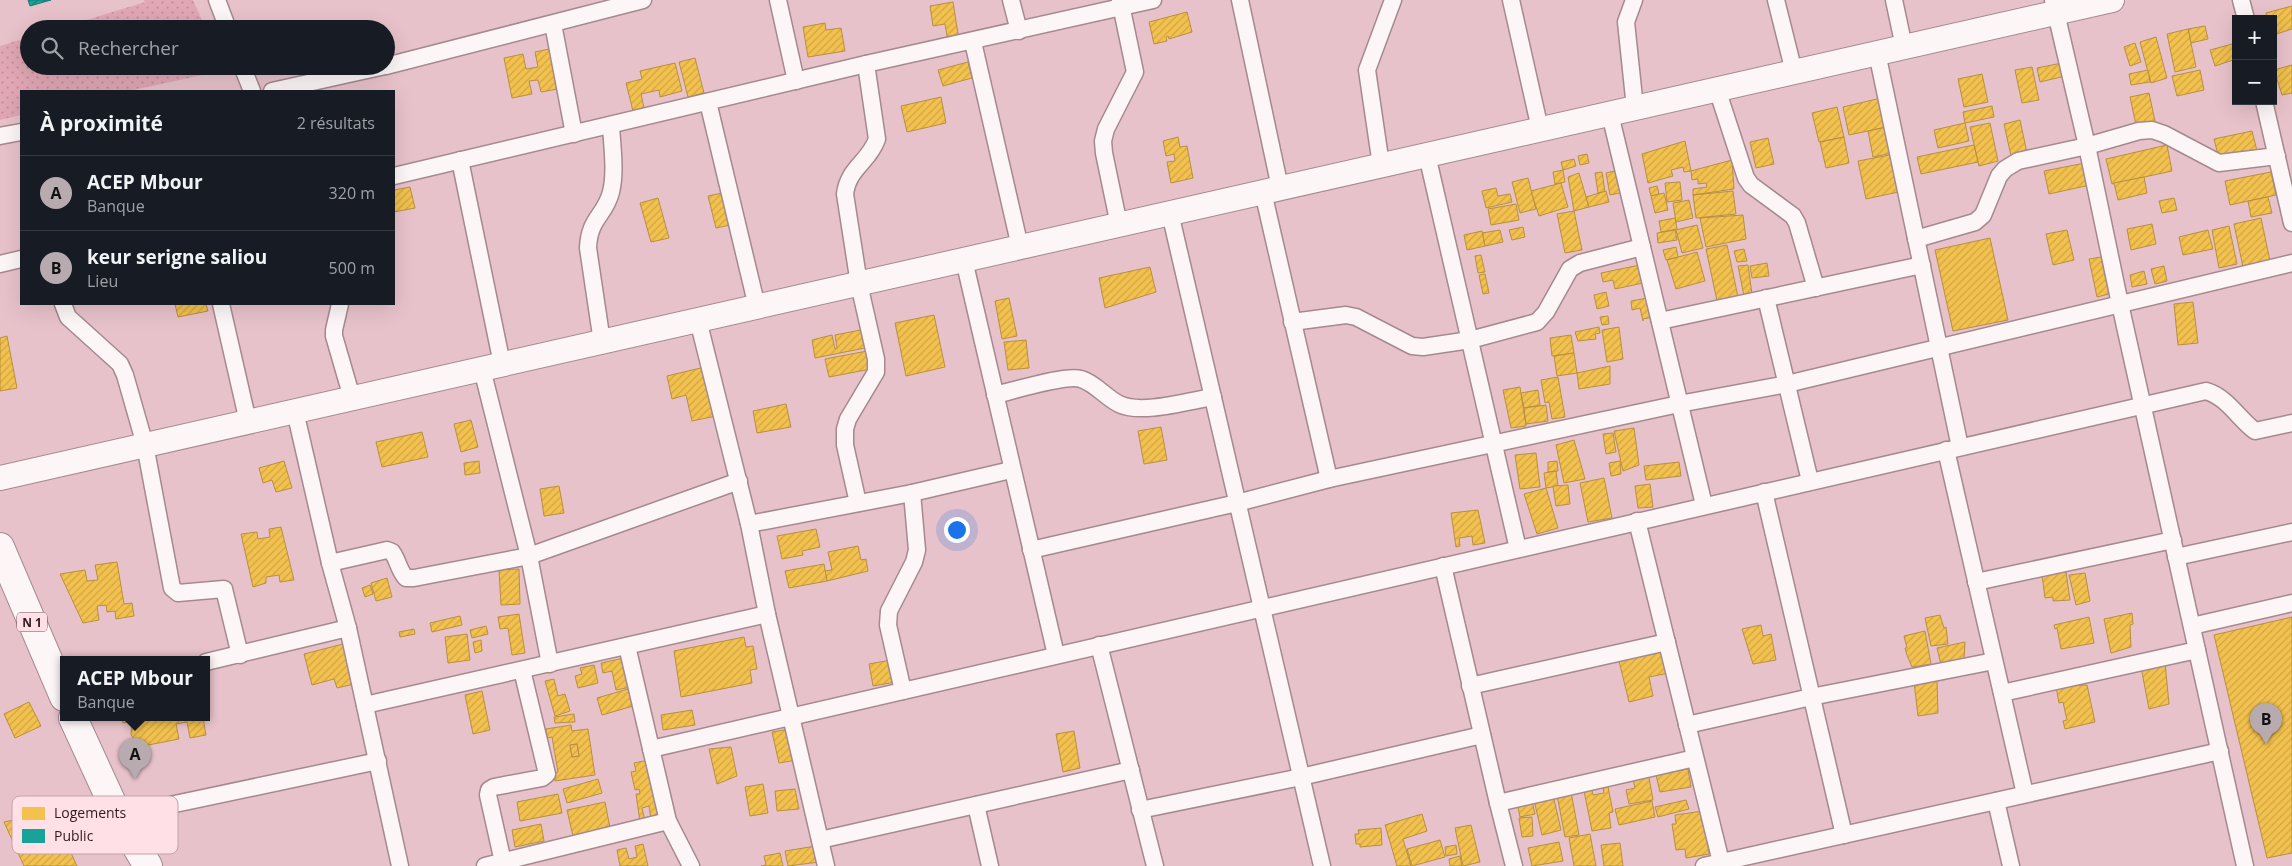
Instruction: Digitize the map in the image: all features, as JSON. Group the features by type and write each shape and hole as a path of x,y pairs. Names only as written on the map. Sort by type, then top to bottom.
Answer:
{"highway":[{"name":"N 1","path":"0,547 60,687"},
{"path":"74,721 109,796"},
{"path":"141,854 148,866"}],"main road":[{"path":"0,478 1717,90 1904,47 2054,6 2112,0"}],"street":[{"path":"217,0 225,20"},
{"path":"395,64 643,0"},
{"path":"778,0 796,81"},
{"path":"1011,0 1019,31"},
{"path":"395,176 866,64 1019,31 1121,4 1154,0"},
{"path":"1240,0 1292,322 1329,479"},
{"path":"1381,165 1367,70 1393,0"},
{"path":"1511,0 1540,130"},
{"path":"1634,0 1626,22 1635,108"},
{"path":"1776,0 1794,72"},
{"path":"1894,0 1904,47"},
{"path":"2242,0 2245,15"},
{"path":"1118,225 1104,153 1104,141 1106,129 1135,72 1121,4"},
{"path":"2054,6 2087,146 2120,304 2245,866"},
{"path":"553,24 574,134"},
{"path":"972,42 1020,247"},
{"path":"1877,53 1939,347 1953,448 1976,582 2025,794"},
{"path":"858,502 845,445 844,429 876,372 876,359 859,284 845,194 846,183 850,174 873,150 877,139 866,64"},
{"path":"246,75 252,90"},
{"path":"283,90 336,85 362,75"},
{"path":"1717,90 1746,178 1751,186 1793,216 1797,223 1816,288"},
{"path":"708,102 757,307"},
{"path":"2265,105 2277,156 2288,183 2292,223"},
{"path":"1610,114 1704,506"},
{"path":"602,342 588,248 588,234 611,191 611,126"},
{"path":"1916,239 1975,222 1983,215 1999,176 2005,168 2018,162 2087,146 2139,131 2152,130 2164,134 2219,163 2277,156"},
{"path":"0,136 20,132"},
{"path":"1427,155 1518,548"},
{"path":"460,160 492,367 550,664"},
{"path":"1170,213 1322,866"},
{"path":"1292,322 1346,315 1356,317 1412,346 1470,340 1537,322 1546,312 1570,268 1580,262 1642,247"},
{"path":"0,264 20,259"},
{"path":"964,260 1011,470 1056,655"},
{"path":"1031,550 1237,503 1329,479 1679,404 1787,384 2292,262"},
{"path":"1660,321 1922,265"},
{"path":"1766,298 1810,481"},
{"path":"63,305 68,317 120,364 145,445 172,588 178,593 224,589 240,655"},
{"path":"221,305 248,422"},
{"path":"340,305 334,330 352,398"},
{"path":"698,320 739,481 767,614 826,866"},
{"path":"995,395 1067,378 1080,378 1118,404 1131,408 1143,408 1213,397"},
{"path":"651,748 2206,390 2215,393 2223,399 2255,431 2292,423"},
{"path":"295,411 330,563 348,628 400,866"},
{"path":"749,524 912,493 1011,470"},
{"path":"330,563 388,550 396,558 406,578 414,578 529,556 739,481"},
{"path":"1764,492 1844,835"},
{"path":"903,691 888,625 889,611 914,562 917,550 912,493"},
{"path":"1637,521 1722,864"},
{"path":"2176,557 2292,532"},
{"path":"1976,582 2173,540"},
{"path":"1443,566 1514,866"},
{"path":"2192,626 2292,603"},
{"path":"365,705 767,614"},
{"path":"210,661 348,628"},
{"path":"1470,686 1667,642"},
{"path":"1099,645 1154,866"},
{"path":"627,646 668,821 691,866"},
{"path":"2002,693 2197,650"},
{"path":"1687,725 1811,697 1994,661"},
{"path":"504,862 488,795 489,790 494,787 542,778 547,774 522,670"},
{"path":"1140,810 1301,777 1482,735"},
{"path":"1704,866 1722,864 2220,751"},
{"path":"1498,803 1696,758"},
{"path":"178,803 378,761"},
{"path":"820,840 1131,770"},
{"path":"1996,801 2011,866"},
{"path":"976,805 990,866"},
{"path":"486,866 668,821"}],"shaded area":[{"path":"144,0 193,0 202,20 86,20 145,2"},
{"path":"20,40 20,75 202,75 134,90 20,90 20,115 0,120 0,46"}],"building: Logements":[{"path":"953,2 959,40 948,42 945,24 933,26 930,6"},
{"path":"2292,6 2292,29 2277,34 2277,15 2266,15 2266,13"},
{"path":"1187,12 1192,32 1169,39 1168,36 1166,37 1167,41 1154,44 1149,22"},
{"path":"825,23 826,30 841,28 845,51 808,57 803,27"},
{"path":"2205,26 2208,39 2191,43 2188,29"},
{"path":"2188,29 2196,67 2175,72 2167,34"},
{"path":"2156,37 2167,78 2151,83 2140,42"},
{"path":"2135,43 2141,62 2130,66 2124,47"},
{"path":"2232,44 2232,60 2215,66 2210,50"},
{"path":"554,48 563,88 541,92 538,80 529,81 532,94 512,98 504,58 523,54 526,69 538,67 535,52"},
{"path":"695,58 704,93 688,97 679,62"},
{"path":"968,62 972,78 943,86 938,70"},
{"path":"675,63 682,91 660,97 659,90 641,94 644,108 633,111 626,83 642,79 640,71"},
{"path":"2062,63 2065,76 2040,82 2037,68"},
{"path":"2292,65 2292,93 2282,95 2277,79 2277,69"},
{"path":"2032,67 2039,100 2022,103 2015,70"},
{"path":"2148,70 2150,82 2131,85 2129,74"},
{"path":"2200,70 2204,90 2177,96 2172,76"},
{"path":"1982,74 1988,102 1964,107 1958,79"},
{"path":"2149,93 2155,121 2136,125 2130,97"},
{"path":"941,97 946,123 907,132 901,106"},
{"path":"1885,97 1891,126 1849,135 1843,107"},
{"path":"1992,106 1994,117 1965,123 1963,112"},
{"path":"1837,107 1844,137 1819,142 1812,113"},
{"path":"2020,120 2027,153 2011,156 2004,124"},
{"path":"1965,123 1969,141 1938,148 1934,130"},
{"path":"1990,123 1998,161 1979,166 1970,127"},
{"path":"1891,126 1897,152 1873,157 1868,131"},
{"path":"2252,131 2257,151 2219,159 2214,139"},
{"path":"1178,137 1180,147 1187,146 1193,178 1171,183 1167,162 1175,161 1174,154 1166,156 1163,141"},
{"path":"1844,137 1849,163 1826,168 1820,142"},
{"path":"1768,138 1774,164 1756,168 1750,142"},
{"path":"1685,141 1691,171 1684,172 1683,167 1671,170 1673,176 1648,183 1642,154"},
{"path":"1974,145 1978,162 1921,174 1917,157"},
{"path":"2167,145 2172,171 2112,184 2106,159"},
{"path":"1587,154 1589,163 1580,165 1578,156"},
{"path":"1895,154 1903,191 1866,199 1858,161"},
{"path":"1574,159 1576,166 1563,170 1561,162"},
{"path":"1732,160 1734,189 1693,195 1693,189 1707,187 1706,183 1698,184 1698,179 1692,180 1691,171"},
{"path":"2085,163 2090,185 2049,194 2044,171"},
{"path":"1563,170 1565,182 1555,184 1553,172"},
{"path":"1619,170 1624,192 1610,195 1606,173"},
{"path":"1602,172 1605,192 1598,193 1595,173"},
{"path":"2271,172 2276,195 2230,205 2225,181"},
{"path":"1579,173 1589,207 1574,211 1568,177"},
{"path":"2144,177 2147,193 2118,200 2114,183"},
{"path":"1528,178 1536,209 1520,213 1512,182"},
{"path":"1680,182 1682,200 1667,202 1665,183"},
{"path":"1561,183 1568,207 1539,216 1531,191"},
{"path":"1657,186 1659,194 1651,196 1649,188"},
{"path":"410,187 415,208 395,212 395,190"},
{"path":"1496,188 1498,196 1510,194 1512,202 1486,208 1482,191"},
{"path":"1606,191 1609,202 1589,207 1586,197"},
{"path":"1733,191 1736,214 1696,218 1693,195"},
{"path":"722,193 730,225 716,228 708,196"},
{"path":"1664,193 1668,210 1655,213 1651,196"},
{"path":"2268,197 2272,213 2251,217 2248,201"},
{"path":"658,198 669,238 651,242 640,203"},
{"path":"2174,198 2177,210 2162,213 2159,201"},
{"path":"1689,200 1693,218 1676,222 1673,203"},
{"path":"1516,204 1519,220 1491,225 1488,209"},
{"path":"1574,211 1582,250 1565,253 1557,214"},
{"path":"1743,215 1746,239 1706,247 1700,218"},
{"path":"1675,218 1677,229 1661,232 1659,221"},
{"path":"2261,218 2270,261 2243,267 2234,224"},
{"path":"2152,224 2156,244 2131,250 2127,229"},
{"path":"1697,225 1703,248 1682,253 1676,230"},
{"path":"2229,226 2237,264 2219,268 2212,230"},
{"path":"1523,227 1525,237 1512,240 1509,230"},
{"path":"1500,230 1503,242 1485,246 1482,233"},
{"path":"1675,230 1677,240 1658,243 1657,233"},
{"path":"2067,230 2074,260 2053,265 2046,234"},
{"path":"2208,230 2213,249 2183,255 2179,237"},
{"path":"1482,231 1485,246 1467,250 1464,235"},
{"path":"1990,238 2008,320 1953,331 1935,250"},
{"path":"1727,245 1738,297 1717,301 1706,249"},
{"path":"1676,247 1678,257 1666,260 1663,250"},
{"path":"1744,249 1747,261 1737,262 1734,251"},
{"path":"1697,252 1705,281 1676,289 1667,260"},
{"path":"1481,255 1485,272 1478,273 1475,256"},
{"path":"2101,257 2109,294 2097,297 2089,259"},
{"path":"1767,263 1769,276 1752,278 1750,266"},
{"path":"1640,265 1643,283 1615,289 1613,280 1603,282 1601,273"},
{"path":"1748,265 1752,294 1744,296 1738,266"},
{"path":"2164,266 2167,281 2155,284 2151,269"},
{"path":"1150,267 1156,292 1105,308 1099,278"},
{"path":"2144,271 2147,284 2132,287 2130,275"},
{"path":"1485,274 1489,293 1483,294 1479,275"},
{"path":"1606,292 1609,306 1597,309 1594,295"},
{"path":"1653,297 1658,316 1643,319 1643,321 1640,308 1632,310 1631,301"},
{"path":"1009,298 1017,336 1002,339 995,301"},
{"path":"2193,302 2198,343 2178,345 2174,304"},
{"path":"175,305 206,305 208,311 178,317"},
{"path":"934,315 945,367 906,376 895,323"},
{"path":"1608,316 1609,324 1602,325 1600,317"},
{"path":"1599,327 1600,333 1595,334 1596,339 1578,341 1575,332"},
{"path":"1619,327 1623,359 1607,362 1602,330"},
{"path":"866,329 870,347 815,358 812,340 832,335 835,349 837,348 835,335"},
{"path":"1571,335 1574,353 1552,356 1550,338"},
{"path":"7,336 17,388 0,391 0,338"},
{"path":"1026,340 1029,368 1008,370 1004,342"},
{"path":"867,351 871,369 829,377 825,359"},
{"path":"1574,353 1577,373 1557,376 1554,356"},
{"path":"709,366 721,415 692,421 686,395 672,399 667,376"},
{"path":"1610,366 1610,384 1579,389 1577,373"},
{"path":"1558,377 1565,417 1552,419 1549,402 1545,403 1541,380"},
{"path":"1520,387 1526,426 1511,428 1503,390"},
{"path":"1538,390 1540,405 1524,408 1521,393"},
{"path":"786,404 791,427 757,433 753,411"},
{"path":"1546,405 1548,421 1526,424 1524,408"},
{"path":"471,420 478,447 461,452 454,424"},
{"path":"1161,427 1167,460 1144,464 1138,431"},
{"path":"1634,428 1639,465 1623,471 1614,431"},
{"path":"422,432 428,457 382,467 376,442"},
{"path":"1613,433 1616,452 1606,454 1603,434"},
{"path":"1574,440 1585,479 1564,483 1556,445"},
{"path":"1536,453 1540,487 1520,489 1515,455"},
{"path":"284,461 292,488 276,492 272,480 263,483 259,468"},
{"path":"479,461 480,473 465,475 464,463"},
{"path":"1557,461 1558,471 1548,472 1548,462"},
{"path":"1620,461 1621,474 1611,476 1609,463"},
{"path":"1679,462 1681,476 1646,480 1644,466"},
{"path":"1556,471 1558,486 1546,488 1544,473"},
{"path":"1604,478 1612,518 1588,522 1580,483"},
{"path":"1650,484 1653,507 1638,508 1635,486"},
{"path":"1568,485 1570,504 1556,506 1553,486"},
{"path":"559,486 564,513 544,516 540,489"},
{"path":"1546,488 1558,528 1537,534 1524,494"},
{"path":"1478,510 1485,543 1473,545 1472,536 1459,538 1460,546 1456,547 1451,513"},
{"path":"281,527 294,580 280,582 279,575 266,577 266,583 253,587 241,534 257,532 258,539 270,537 269,529"},
{"path":"816,529 820,547 802,551 803,555 782,559 777,536"},
{"path":"858,546 861,560 866,559 868,571 827,581 825,571 832,570 828,552"},
{"path":"117,562 124,604 132,603 134,616 116,619 115,611 107,612 106,605 97,606 99,620 83,623 60,574 85,570 87,581 98,580 95,565"},
{"path":"824,564 827,581 789,588 785,571"},
{"path":"519,569 520,604 501,605 499,570"},
{"path":"2066,572 2070,600 2053,601 2053,597 2045,598 2042,575"},
{"path":"2085,573 2090,601 2076,605 2069,575"},
{"path":"387,578 392,597 376,601 371,583"},
{"path":"370,585 373,594 365,597 362,588"},
{"path":"2132,613 2133,624 2130,625 2131,647 2111,653 2104,619"},
{"path":"519,614 525,653 512,655 508,628 500,629 498,617"},
{"path":"1940,615 1944,628 1946,627 1948,644 1931,646 1925,618"},
{"path":"460,616 462,625 432,632 430,623"},
{"path":"2089,617 2094,643 2061,649 2057,628 2055,629 2054,625"},
{"path":"2292,617 2292,853 2267,858 2214,635"},
{"path":"1761,625 1763,636 1771,634 1776,660 1753,664 1742,629"},
{"path":"486,626 488,634 472,638 470,630"},
{"path":"414,629 415,634 400,637 399,632"},
{"path":"1925,631 1931,664 1912,667 1905,648 1907,648 1904,636"},
{"path":"467,634 470,660 448,663 445,637"},
{"path":"744,637 746,647 753,646 757,669 750,670 752,683 681,697 674,651"},
{"path":"481,640 482,651 475,653 473,642"},
{"path":"1965,642 1964,660 1941,665 1937,648"},
{"path":"343,644 354,684 337,688 334,679 312,685 304,654"},
{"path":"1664,650 1669,673 1649,677 1653,696 1629,702 1619,661"},
{"path":"624,658 631,687 616,690 612,671 603,673 601,663"},
{"path":"891,660 895,682 873,686 869,664"},
{"path":"2165,662 2169,704 2149,709 2141,667"},
{"path":"594,665 598,683 578,688 575,676 582,674 580,668"},
{"path":"554,679 558,696 565,694 570,711 555,716 545,681"},
{"path":"1937,680 1938,713 1918,716 1914,682"},
{"path":"2087,685 2095,722 2065,729 2063,721 2067,720 2063,702 2059,703 2056,687"},
{"path":"628,689 633,706 602,715 597,698"},
{"path":"482,691 490,730 473,734 465,695"},
{"path":"29,702 41,726 15,738 4,714"},
{"path":"692,710 695,725 663,730 661,715"},
{"path":"574,714 575,722 555,723 554,717"},
{"path":"132,721 204,721 206,735 190,738 187,722 176,724 179,739 138,747 137,742 131,735"},
{"path":"571,725 572,731 588,729 595,775 555,781 554,773 558,772 552,737 547,738 546,729","holes":["577,744 579,756 572,757 570,745"]},
{"path":"790,729 797,760 779,763 772,732"},
{"path":"1074,731 1080,768 1063,772 1056,734"},
{"path":"577,744 579,756 572,757 570,745"},
{"path":"731,747 737,776 717,784 709,749"},
{"path":"649,760 661,817 651,819 649,806 642,808 645,821 640,822 636,794 640,794 639,789 635,790 631,772 636,771 634,763"},
{"path":"1688,769 1691,787 1660,792 1656,775"},
{"path":"1648,772 1653,800 1629,804 1626,790 1635,788 1632,775"},
{"path":"598,779 602,793 567,803 563,789"},
{"path":"1607,782 1613,812 1609,813 1611,828 1592,831 1583,786 1591,784 1593,795 1604,793 1602,783"},
{"path":"763,784 768,813 750,816 745,787"},
{"path":"795,789 799,809 777,811 775,791"},
{"path":"1571,792 1579,835 1565,837 1557,795"},
{"path":"558,794 562,813 520,821 517,802"},
{"path":"1553,795 1561,830 1542,835 1534,800"},
{"path":"1686,800 1689,809 1658,817 1655,807"},
{"path":"1532,801 1535,814 1520,817 1517,803"},
{"path":"1652,801 1655,817 1619,825 1615,809"},
{"path":"605,802 610,828 573,836 567,810"},
{"path":"1703,811 1709,854 1686,858 1685,849 1676,850 1672,824 1676,824 1675,815"},
{"path":"1422,814 1427,831 1403,839 1411,866 1397,866 1385,825"},
{"path":"1532,817 1533,836 1522,837 1519,818"},
{"path":"12,820 12,840 4,822"},
{"path":"541,824 544,841 515,847 512,830"},
{"path":"1471,825 1480,862 1463,866 1455,828"},
{"path":"1381,828 1382,845 1360,847 1360,844 1356,844 1355,834 1359,834 1358,830"},
{"path":"1590,834 1596,866 1574,866 1569,838"},
{"path":"1440,840 1445,857 1412,866 1407,849"},
{"path":"1559,842 1563,861 1532,866 1528,848"},
{"path":"1620,843 1623,866 1604,866 1601,845"},
{"path":"643,844 648,866 620,866 617,850 626,848 629,859 637,857 635,846"},
{"path":"1456,845 1457,854 1446,856 1445,847"},
{"path":"816,846 819,862 788,866 785,851"},
{"path":"780,853 783,866 761,866 766,865 764,856"},
{"path":"19,854 71,854 77,866 24,866"},
{"path":"1460,856 1462,866 1450,866 1449,859"}],"building: Public":[{"path":"28,0 51,0 30,6"}],"place":[{"name":"keur serigne saliou","path":"2266,744"},
{"name":"ACEP Mbour","path":"135,779"}]}
